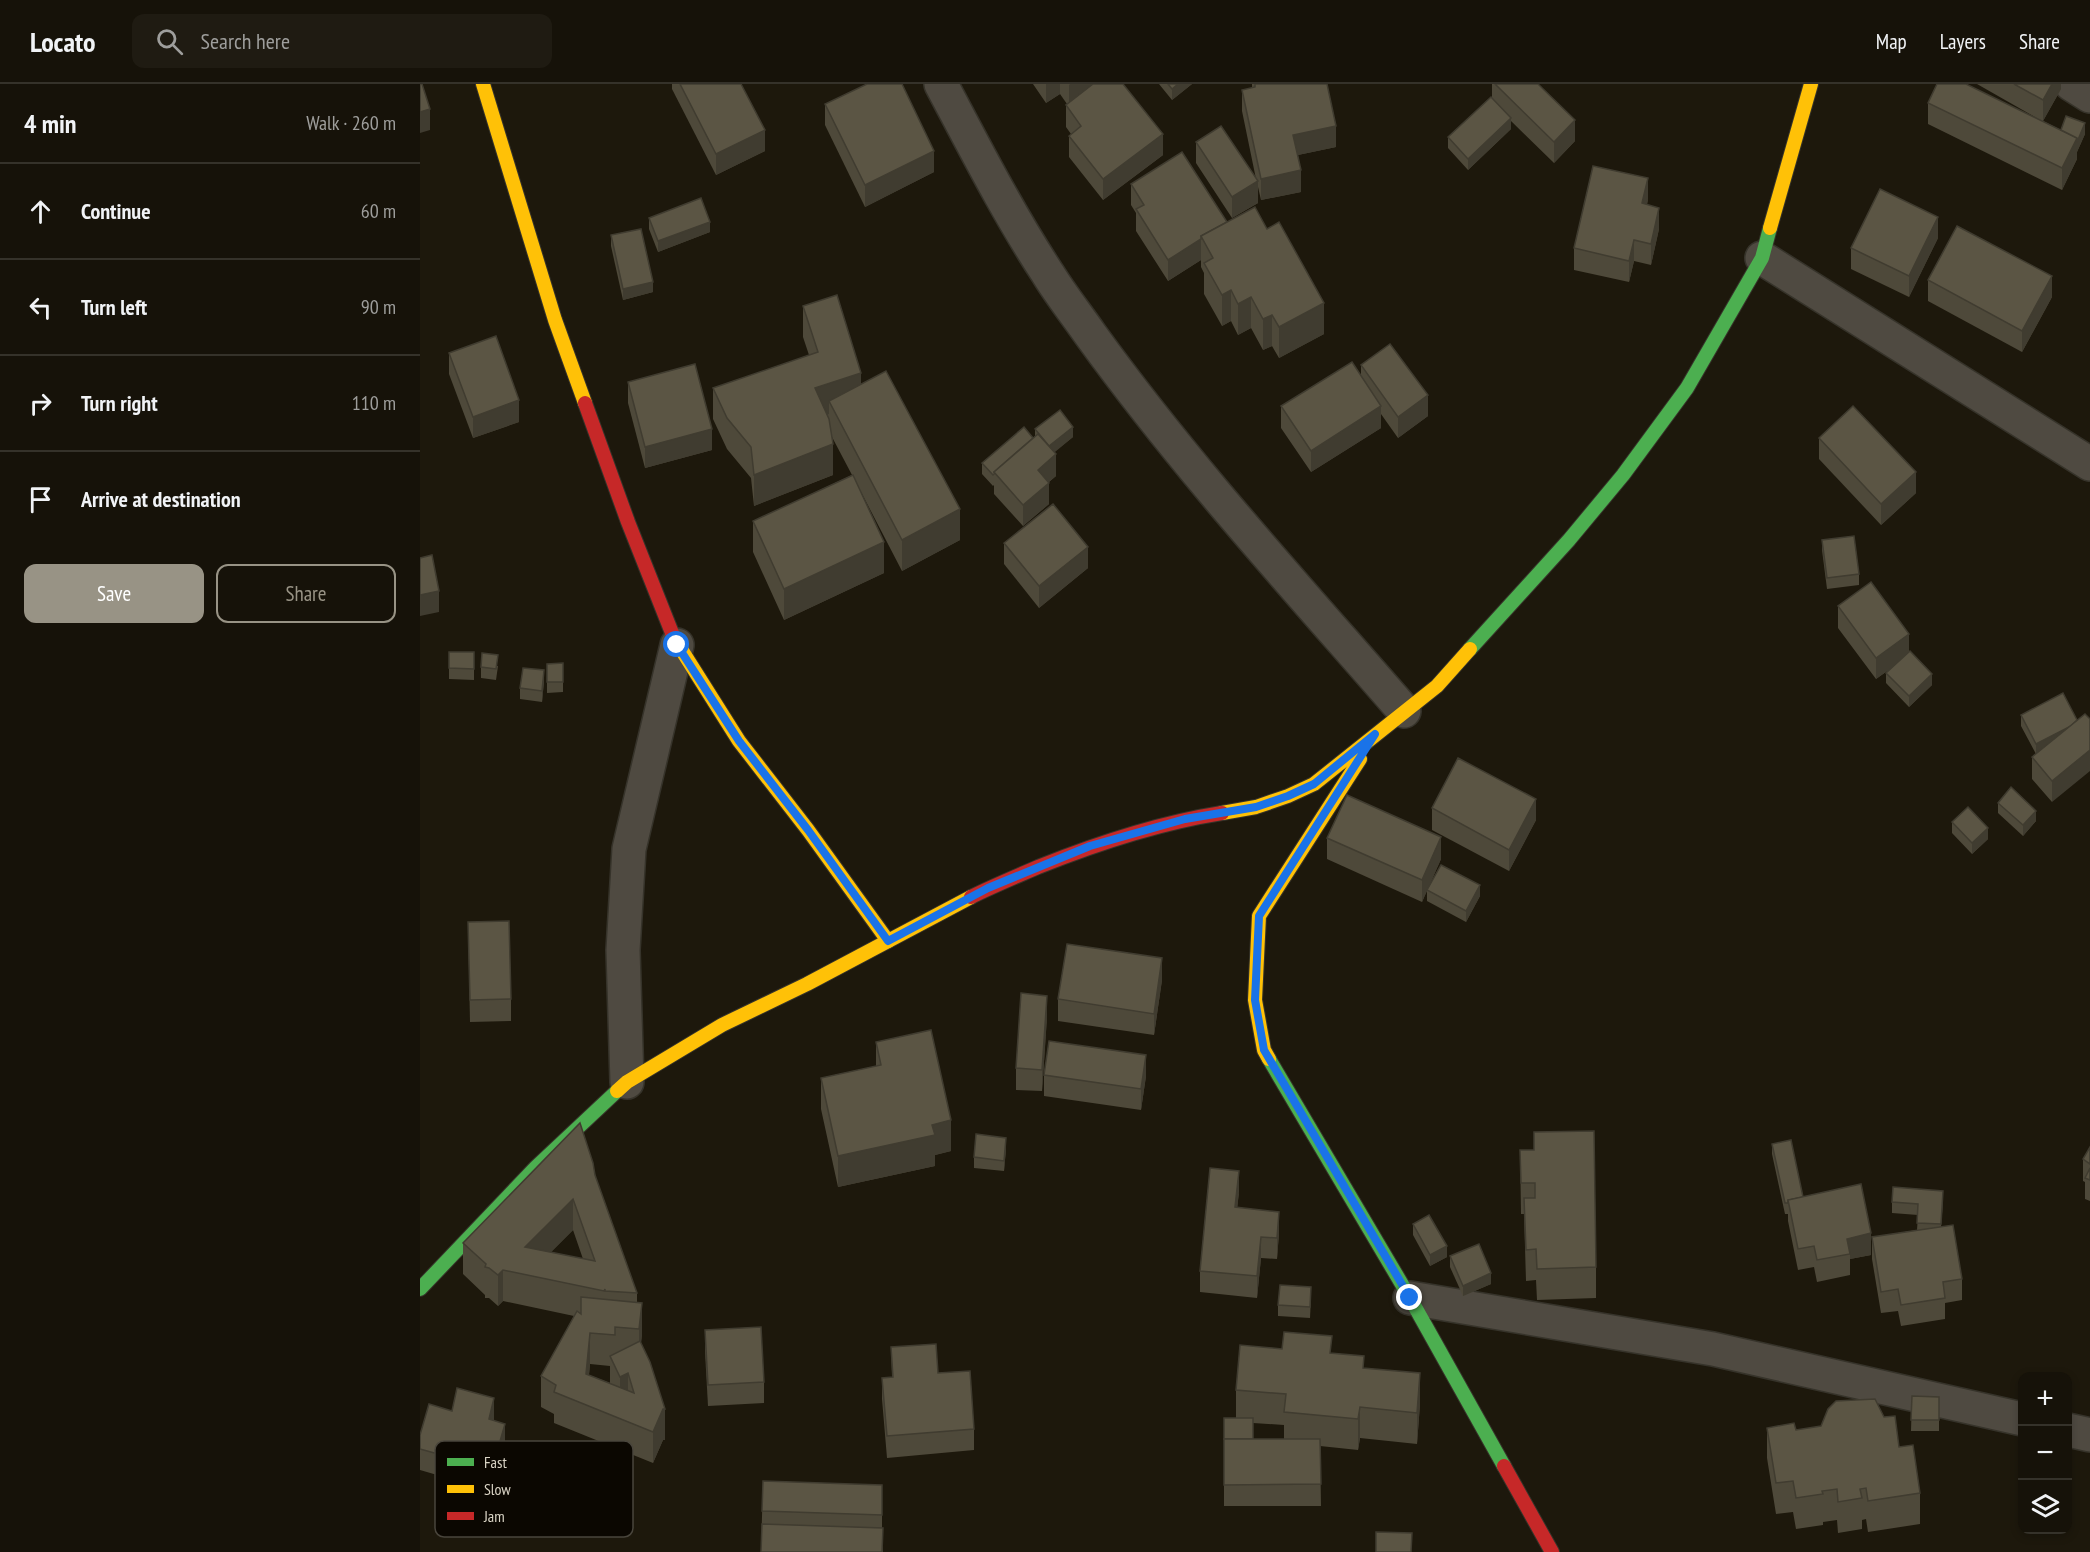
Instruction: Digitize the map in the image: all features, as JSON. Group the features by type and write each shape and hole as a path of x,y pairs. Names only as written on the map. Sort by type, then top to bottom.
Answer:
{"street":[{"path":"483,84 555,320 628,522 677,645 739,741 808,830 888,941"},
{"path":"941,84 1000,194 1048,275 1103,351 1151,416 1404,711"},
{"path":"420,1288 536,1167 627,1082 722,1025 988,888 1090,846 1185,819 1256,807 1314,784 1437,686 1569,540 1623,476 1687,388 1762,258 1811,84"},
{"path":"2071,84 2090,96"},
{"path":"1762,258 2090,464"},
{"path":"627,1082 623,950 629,849 677,645"},
{"path":"1375,734 1259,916 1255,1000 1264,1050 1410,1298 1552,1552"},
{"path":"1410,1298 1713,1349 2018,1418"},
{"path":"2072,1431 2090,1435"}],"building":[{"path":"420,84 422,84 430,109 420,112"},
{"path":"680,84 741,84 765,130 716,154"},
{"path":"867,84 902,84 934,151 865,185 825,104"},
{"path":"1093,84 1123,84 1163,134 1103,179 1069,136 1081,126 1066,105"},
{"path":"1168,84 1178,84 1172,89"},
{"path":"1255,84 1327,84 1336,126 1293,135 1301,170 1261,179 1242,90 1255,87"},
{"path":"1495,84 1538,84 1575,120 1554,142"},
{"path":"1937,84 1966,84 2077,138 2062,168 1928,103"},
{"path":"2014,84 2052,84 2043,100"},
{"path":"1491,97 1511,118 1468,159 1448,137"},
{"path":"2066,116 2085,123 2077,142 2077,138 2061,130"},
{"path":"1221,126 1258,181 1232,197 1196,142"},
{"path":"1182,152 1227,222 1201,236 1201,239 1168,260 1136,209 1144,205 1131,184"},
{"path":"1593,166 1648,178 1642,203 1659,208 1651,244 1634,240 1629,261 1574,248"},
{"path":"1880,189 1938,217 1909,276 1851,248"},
{"path":"701,198 710,222 658,241 649,218"},
{"path":"1255,207 1267,229 1279,222 1324,303 1279,327 1272,315 1263,319 1251,297 1238,304 1231,290 1222,295 1204,263 1213,258 1201,236"},
{"path":"1957,226 2052,276 2022,331 1928,280"},
{"path":"641,229 653,282 623,289 611,235"},
{"path":"837,295 861,373 815,388 829,419 833,444 754,475 751,447 727,418 713,388 818,352 803,306"},
{"path":"496,336 519,400 473,417 449,353"},
{"path":"1390,344 1428,395 1398,417 1361,365"},
{"path":"1352,362 1381,406 1311,451 1281,406"},
{"path":"695,364 712,429 645,447 628,382"},
{"path":"886,371 960,509 902,540 829,401"},
{"path":"1853,406 1916,472 1881,504 1819,438"},
{"path":"1060,410 1073,427 1049,446 1035,429"},
{"path":"1024,427 1033,438 993,475 982,463"},
{"path":"1038,434 1056,454 1038,470 1049,483 1023,505 994,472"},
{"path":"853,475 884,542 784,589 753,521"},
{"path":"1053,504 1088,547 1039,586 1004,543"},
{"path":"1854,536 1859,574 1827,578 1822,540"},
{"path":"432,555 439,591 420,595 420,558"},
{"path":"1871,582 1909,634 1876,658 1838,606"},
{"path":"1910,651 1932,674 1909,696 1886,673"},
{"path":"449,652 474,652 474,669 449,668"},
{"path":"482,653 498,655 496,669 481,667"},
{"path":"563,663 563,682 547,682 547,664"},
{"path":"523,668 544,670 542,691 520,688"},
{"path":"2063,693 2077,720 2071,726 2036,744 2021,715"},
{"path":"2085,714 2090,719 2090,750 2052,781 2032,757"},
{"path":"1458,758 1536,799 1509,850 1432,808"},
{"path":"2011,787 2036,811 2023,825 1998,803"},
{"path":"1347,795 1441,837 1422,880 1327,838"},
{"path":"1968,807 1988,828 1972,843 1952,822"},
{"path":"1441,865 1480,885 1466,911 1427,890"},
{"path":"509,921 511,999 470,1000 468,922"},
{"path":"1067,944 1162,958 1154,1014 1058,999"},
{"path":"1021,993 1047,996 1042,1070 1016,1068"},
{"path":"931,1030 951,1120 932,1125 935,1135 838,1156 821,1078 881,1065 876,1042"},
{"path":"1049,1041 1146,1055 1141,1089 1044,1075"},
{"path":"580,1123 595,1175 637,1293 605,1291 605,1289 604,1291 503,1270 498,1275 485,1267 486,1264 463,1243","holes":["573,1199 595,1261 525,1247"]},
{"path":"1594,1131 1596,1267 1537,1269 1536,1249 1526,1250 1524,1198 1535,1198 1535,1183 1521,1183 1520,1150 1534,1150 1534,1132"},
{"path":"976,1134 1006,1138 1004,1161 974,1157"},
{"path":"1791,1140 1803,1197 1788,1200 1788,1203 1785,1203 1772,1144"},
{"path":"2090,1147 2090,1164 2083,1159"},
{"path":"1210,1168 1239,1171 1235,1207 1279,1212 1277,1238 1261,1237 1257,1276 1200,1271"},
{"path":"2090,1168 2090,1180 2085,1178"},
{"path":"1861,1184 1871,1233 1847,1239 1850,1254 1817,1260 1814,1246 1798,1249 1788,1200"},
{"path":"1893,1187 1943,1191 1941,1224 1917,1223 1918,1204 1892,1202"},
{"path":"1429,1215 1447,1246 1430,1255 1413,1224"},
{"path":"1953,1225 1962,1279 1943,1282 1945,1298 1901,1305 1898,1289 1881,1292 1872,1237"},
{"path":"1479,1244 1491,1273 1463,1286 1450,1256"},
{"path":"1280,1285 1311,1287 1310,1307 1278,1305"},
{"path":"581,1297 642,1303 639,1329 615,1327 615,1335 590,1333 586,1374 634,1393 628,1373 620,1377 610,1356 640,1341 650,1362 665,1409 653,1432 554,1392 556,1385 541,1376 577,1311 581,1314"},
{"path":"761,1327 764,1382 708,1385 705,1330"},
{"path":"1284,1332 1332,1336 1330,1353 1364,1356 1363,1368 1420,1373 1417,1413 1360,1407 1358,1419 1284,1412 1286,1394 1236,1390 1240,1345 1282,1349"},
{"path":"936,1344 938,1373 970,1371 974,1429 887,1436 882,1378 893,1377 891,1347"},
{"path":"457,1388 494,1398 489,1419 505,1424 500,1441 435,1441 435,1453 420,1449 420,1435 429,1404 452,1411"},
{"path":"1912,1396 1939,1397 1939,1420 1911,1420"},
{"path":"1875,1399 1884,1417 1895,1416 1899,1447 1913,1445 1920,1493 1868,1501 1866,1488 1860,1489 1862,1498 1838,1502 1837,1489 1822,1491 1823,1494 1796,1498 1793,1481 1776,1483 1767,1428 1794,1423 1796,1430 1821,1426 1828,1409 1836,1401"},
{"path":"1224,1418 1253,1418 1253,1439 1224,1439"},
{"path":"1224,1439 1320,1439 1321,1484 1224,1485"},
{"path":"763,1481 882,1485 882,1515 762,1511"},
{"path":"762,1524 883,1528 882,1552 761,1552"},
{"path":"1376,1532 1412,1533 1411,1552 1376,1552"}],"traffic: fast":[{"path":"1470,649 1569,540 1623,475 1687,388 1762,258 1770,228"},
{"path":"1269,1059 1410,1298 1504,1466"},
{"path":"420,1289 536,1167 617,1091"}],"traffic: slow":[{"path":"483,84 555,320 585,403"},
{"path":"1770,228 1811,84"},
{"path":"674,638 739,741 808,830 888,941"},
{"path":"1222,813 1256,807 1314,784 1437,686 1470,649"},
{"path":"1269,1059 1264,1050 1255,1000 1259,916 1360,759"},
{"path":"617,1091 627,1082 722,1025 807,984 971,897"}],"traffic: jam":[{"path":"585,403 628,522 674,638"},
{"path":"971,897 1038,867 1106,842 1151,828 1222,813"},
{"path":"1504,1466 1552,1552"}],"route":[{"path":"677,645 739,741 808,830 888,941 988,888 1090,846 1185,819 1256,807 1288,796 1314,784 1375,734 1259,916 1255,1000 1264,1050 1410,1298"}]}
